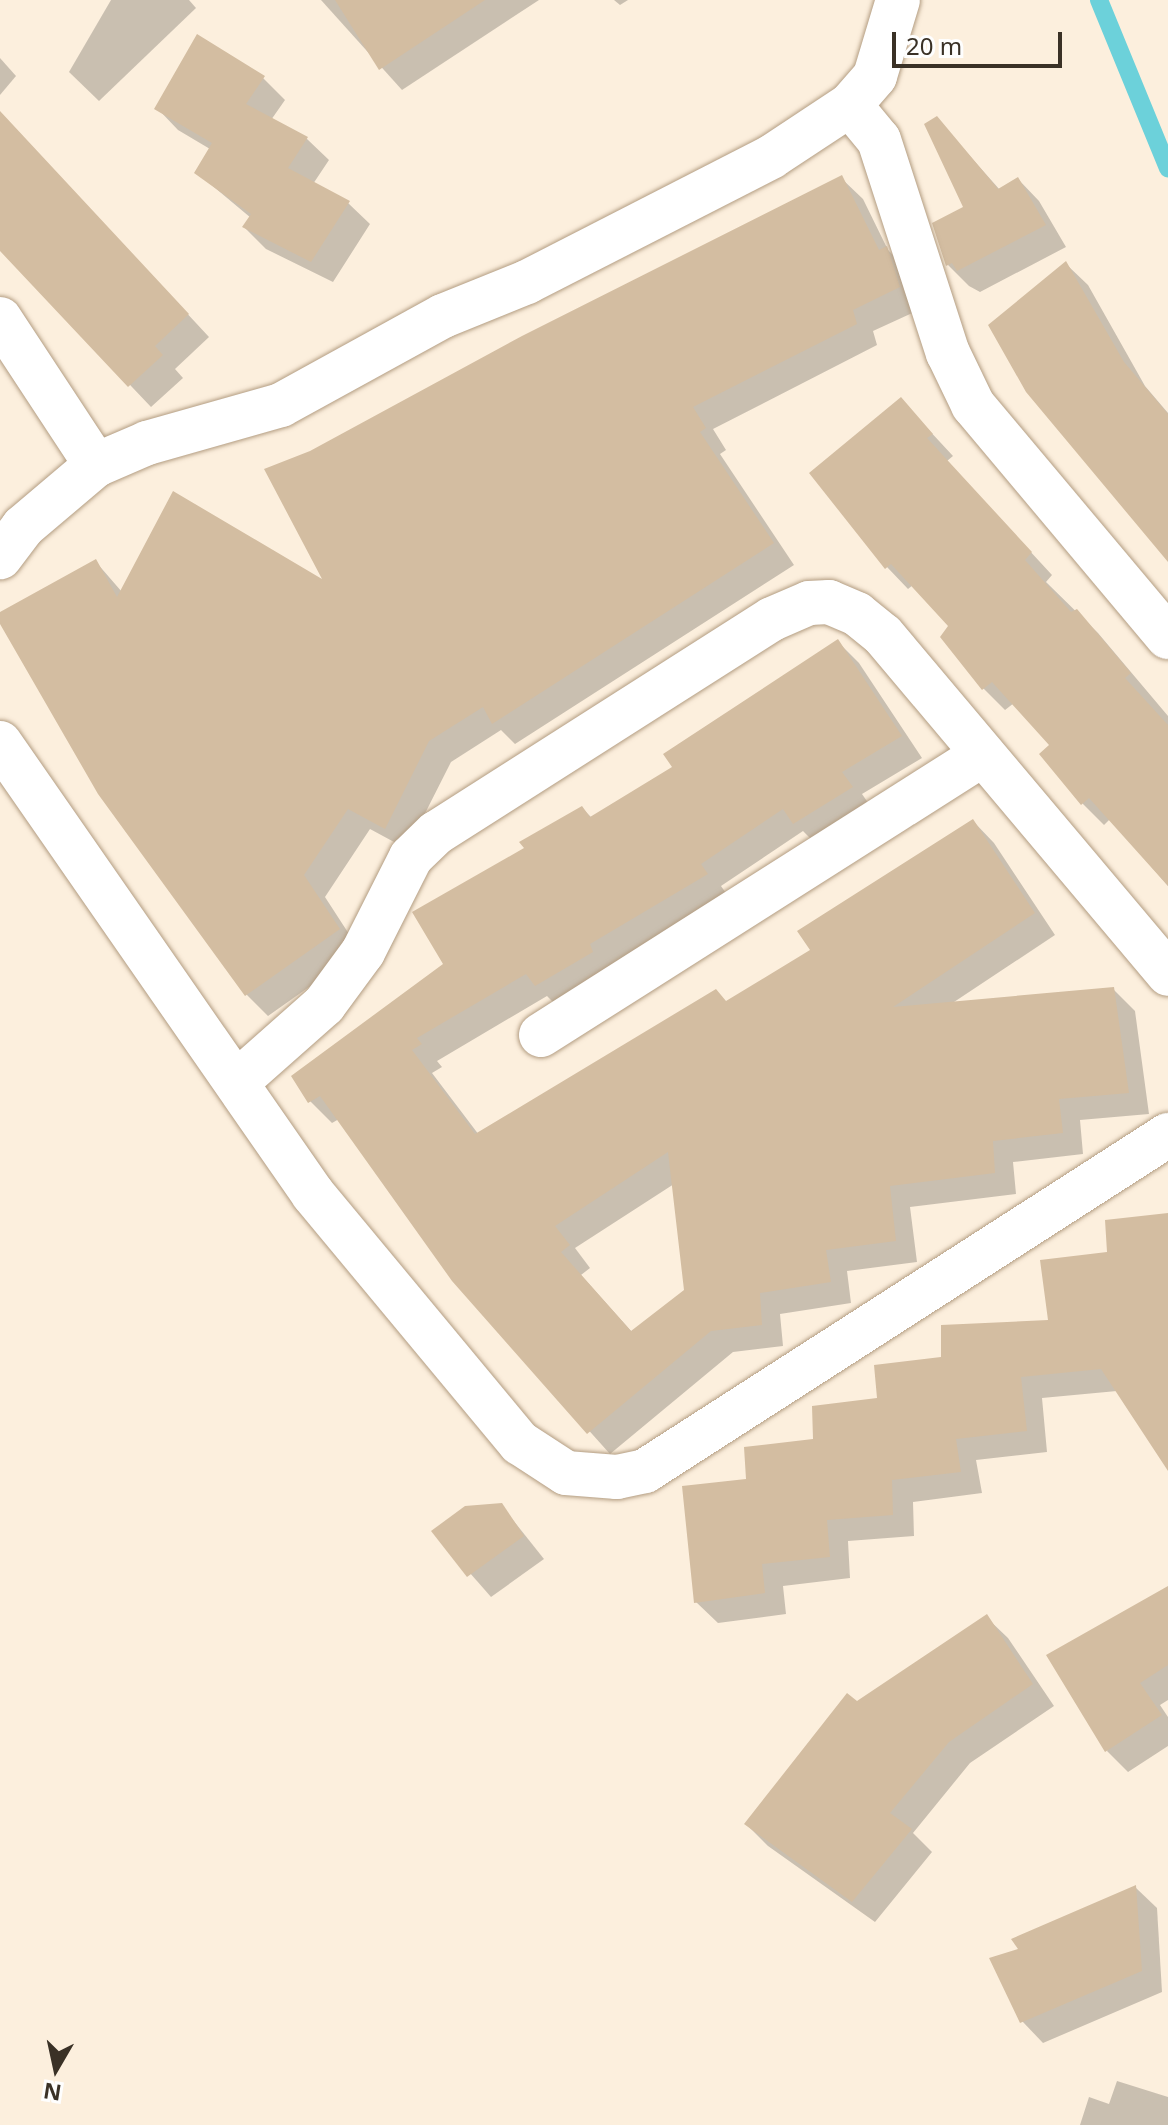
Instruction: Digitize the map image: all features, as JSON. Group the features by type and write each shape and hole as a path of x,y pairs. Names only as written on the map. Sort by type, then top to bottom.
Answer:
{"street":[{"path":"0,557 23,527 96,465 147,443 281,405 443,316 527,282 771,157 850,105 875,76 898,0"},
{"path":"850,105 879,140 948,353 973,405 1168,637"},
{"path":"0,319 96,465"},
{"path":"238,1081 324,1005 363,952 411,857 436,833 772,619 809,603 829,602 857,614 883,635 1168,974"},
{"path":"0,743 238,1081 313,1194 520,1443 566,1473 589,1478 645,1471 1168,1135"},
{"path":"541,1035 982,755"}],"building":[{"path":"335,0 485,0 379,70"},
{"path":"197,34 265,76 246,104 308,137 288,168 350,201 311,262 242,227 251,214 194,173 212,143 154,109"},
{"path":"0,111 189,314 155,346 163,355 128,387 0,251"},
{"path":"937,116 998,189 1018,177 1046,225 957,271 952,263 946,266 932,223 963,207 924,124"},
{"path":"842,175 879,250 887,246 900,287 853,310 857,324 693,407 706,428 700,432 774,543 492,724 483,707 429,741 385,829 348,809 304,875 340,929 245,996 98,794 0,624 0,612 96,559 117,597 173,491 322,579 264,469 310,451 522,336"},
{"path":"1066,261 1124,362 1168,414 1168,562 1026,392 988,325"},
{"path":"901,397 933,434 927,438 1032,552 1025,560 1071,612 1077,609 1131,673 1125,678 1168,725 1168,886 1089,798 1081,805 1039,754 1049,745 992,682 982,690 940,637 948,626 891,564 885,569 809,473"},
{"path":"838,639 902,736 842,772 853,787 793,824 783,809 701,864 708,874 590,944 593,952 535,986 526,974 417,1038 422,1044 412,1050 475,1134 716,989 726,1001 810,950 797,931 973,819 1035,913 893,1007 1114,987 1129,1093 1059,1099 1063,1133 993,1141 995,1173 890,1186 896,1241 826,1250 831,1282 760,1293 762,1325 711,1331 587,1434 452,1281 320,1096 308,1103 291,1076 443,964 412,912 524,848 519,842 582,806 590,817 672,767 663,754","holes":["668,1152 684,1290 631,1331 561,1252 570,1245 555,1226"]},
{"path":"1168,1213 1168,1471 1101,1369 1021,1377 1027,1431 956,1439 961,1472 892,1480 893,1515 827,1520 830,1557 762,1564 765,1593 694,1603 682,1486 746,1479 744,1447 813,1439 812,1406 877,1398 874,1365 941,1357 941,1325 1048,1320 1040,1260 1107,1252 1105,1220"},
{"path":"502,1503 524,1536 467,1577 431,1531 465,1506"},
{"path":"1168,1586 1168,1665 1140,1683 1162,1715 1105,1752 1046,1655"},
{"path":"987,1614 1033,1684 949,1742 890,1813 912,1829 852,1902 744,1824 847,1693 857,1701"},
{"path":"1136,1885 1142,1971 1020,2023 989,1958 1018,1949 1011,1939"}],"waterway":[{"path":"1099,0 1168,168"}]}
